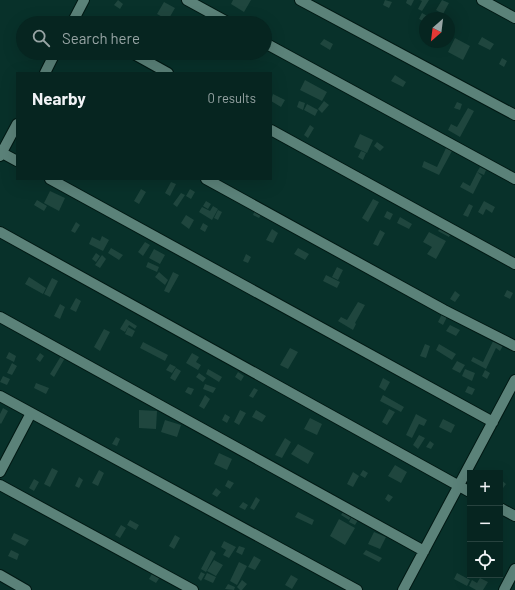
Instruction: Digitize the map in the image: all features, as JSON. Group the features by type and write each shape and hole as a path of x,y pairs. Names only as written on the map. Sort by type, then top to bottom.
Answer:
{"street":[{"path":"77,16 84,0"},
{"path":"187,0 216,16"},
{"path":"300,0 515,115"},
{"path":"482,0 515,18"},
{"path":"272,47 515,179"},
{"path":"46,72 52,60"},
{"path":"145,60 166,72"},
{"path":"16,126 1,154 16,161"},
{"path":"272,131 515,264"},
{"path":"52,180 493,422"},
{"path":"208,180 444,310 515,346"},
{"path":"0,232 467,490"},
{"path":"0,317 424,551"},
{"path":"403,590 515,380"},
{"path":"0,396 357,590"},
{"path":"0,472 31,413"},
{"path":"0,485 194,590"},
{"path":"503,510 515,516"},
{"path":"504,590 515,569"},
{"path":"0,576 26,590"}],"building":[{"path":"118,0 123,4 120,9 114,5"},
{"path":"233,0 251,0 244,12 231,4"},
{"path":"385,0 392,2 389,8 383,5"},
{"path":"407,0 414,0 411,6 406,3"},
{"path":"420,0 429,0 422,11 418,9 422,1"},
{"path":"442,0 449,3 444,12 436,10"},
{"path":"164,2 175,8 170,16 161,16 157,14"},
{"path":"482,37 494,44 490,50 478,44"},
{"path":"455,38 470,46 463,60 448,52 450,48 455,48"},
{"path":"324,39 333,44 330,50 320,44"},
{"path":"502,58 507,61 504,67 499,64"},
{"path":"395,75 406,82 403,87 391,81"},
{"path":"305,80 327,92 322,101 300,90"},
{"path":"273,94 285,100 281,107 272,102"},
{"path":"299,101 305,103 303,110 297,107"},
{"path":"324,101 329,105 322,113 318,109"},
{"path":"457,102 462,104 460,110 454,108"},
{"path":"307,104 318,110 315,116 304,110"},
{"path":"468,108 474,111 460,137 448,130 451,124 457,127"},
{"path":"310,125 314,128 308,138 304,135"},
{"path":"360,134 373,140 367,153 354,147"},
{"path":"377,142 384,147 380,151 374,146"},
{"path":"446,148 452,151 439,175 422,167 424,161 437,167"},
{"path":"361,151 366,153 363,160 358,157"},
{"path":"480,167 486,170 484,175 477,172"},
{"path":"477,172 482,176 473,194 460,187 463,182 470,186"},
{"path":"171,182 176,184 170,196 165,193"},
{"path":"141,189 146,192 139,204 134,201"},
{"path":"190,189 195,192 191,199 186,196"},
{"path":"50,191 65,198 59,211 44,203"},
{"path":"181,193 185,195 177,207 173,204"},
{"path":"373,199 379,202 368,222 362,218"},
{"path":"37,200 47,206 44,211 34,205"},
{"path":"206,201 211,204 208,209 203,206"},
{"path":"484,201 495,207 492,213 486,209 483,215 478,212"},
{"path":"469,204 473,206 468,217 463,215"},
{"path":"213,206 218,209 212,220 199,212 202,207 210,211"},
{"path":"218,210 222,212 218,220 214,218"},
{"path":"255,210 262,214 259,218 253,215"},
{"path":"387,211 393,214 390,220 384,217"},
{"path":"186,215 194,220 189,229 181,223"},
{"path":"400,217 412,224 409,229 397,223"},
{"path":"76,222 80,225 75,233 71,231"},
{"path":"203,223 208,226 205,232 200,229"},
{"path":"441,227 451,233 449,237 438,231"},
{"path":"272,229 278,233 273,243 266,240"},
{"path":"380,230 385,233 378,246 373,244"},
{"path":"429,232 446,241 436,259 427,254 432,247 423,242"},
{"path":"102,236 109,240 103,251 89,244 92,237 100,241"},
{"path":"145,242 150,245 143,256 138,252"},
{"path":"111,248 123,255 119,260 108,253"},
{"path":"298,248 309,254 305,260 294,254"},
{"path":"154,249 165,255 160,264 149,258"},
{"path":"96,253 100,256 96,262 92,259"},
{"path":"246,254 251,257 248,263 243,261"},
{"path":"102,255 106,259 100,268 95,265"},
{"path":"148,262 159,267 157,272 146,267"},
{"path":"337,267 343,270 338,280 332,277"},
{"path":"159,272 168,280 165,285 155,277"},
{"path":"173,272 179,275 169,293 164,291"},
{"path":"326,275 340,282 337,288 323,281"},
{"path":"29,277 46,288 43,294 25,284"},
{"path":"52,278 58,281 50,297 44,294"},
{"path":"507,290 513,293 510,299 504,296"},
{"path":"455,291 460,295 455,302 450,299"},
{"path":"76,298 81,301 76,312 70,309"},
{"path":"358,302 365,305 355,323 356,324 353,330 338,321 341,317 347,320"},
{"path":"60,304 65,307 60,319 54,316"},
{"path":"442,314 447,317 443,325 438,322"},
{"path":"126,319 137,326 135,329 129,325 125,332 120,329"},
{"path":"450,325 460,330 456,336 446,331"},
{"path":"128,327 135,331 132,337 125,334"},
{"path":"104,329 110,332 100,351 94,347"},
{"path":"495,337 505,342 500,351 496,348 486,369 471,361 473,357 483,362"},
{"path":"143,342 168,355 165,361 140,348"},
{"path":"425,344 430,346 426,358 420,356"},
{"path":"439,344 456,354 452,360 436,350"},
{"path":"290,348 298,352 288,369 280,365"},
{"path":"9,352 16,356 14,362 6,358"},
{"path":"40,353 44,356 40,362 36,359"},
{"path":"192,353 199,357 196,362 201,365 198,370 186,363"},
{"path":"61,356 65,358 54,377 50,374"},
{"path":"457,361 465,365 460,373 452,369"},
{"path":"12,363 17,366 12,375 7,373"},
{"path":"170,364 176,367 172,373 166,370"},
{"path":"176,368 181,371 175,381 170,378"},
{"path":"208,369 222,377 219,382 206,374"},
{"path":"465,369 475,373 472,381 462,376"},
{"path":"485,370 490,373 487,379 482,376"},
{"path":"238,372 244,376 241,381 235,377"},
{"path":"199,373 206,378 203,382 196,377"},
{"path":"3,376 10,379 7,385 0,382"},
{"path":"383,378 390,382 385,391 379,387"},
{"path":"36,383 49,388 46,394 34,388"},
{"path":"205,384 216,388 213,393 203,389"},
{"path":"468,386 475,389 472,395 465,392"},
{"path":"188,387 194,389 191,395 185,392"},
{"path":"254,388 258,390 253,398 249,396"},
{"path":"205,395 210,399 204,409 199,406"},
{"path":"383,395 404,407 401,412 380,401"},
{"path":"3,408 8,411 1,424 0,414"},
{"path":"389,409 395,412 387,425 382,422"},
{"path":"139,410 157,411 156,429 139,428"},
{"path":"240,410 246,413 239,425 234,422"},
{"path":"256,410 266,416 262,422 252,417"},
{"path":"225,414 230,417 227,423 222,420"},
{"path":"416,414 427,420 424,426 419,424 412,438 406,435"},
{"path":"310,418 322,424 317,435 304,429"},
{"path":"443,419 455,425 451,433 439,427"},
{"path":"165,420 181,425 177,437 161,432"},
{"path":"419,435 425,438 418,449 413,445"},
{"path":"116,437 120,439 117,446 112,444"},
{"path":"285,438 291,442 282,458 275,455"},
{"path":"430,441 434,444 431,449 426,447"},
{"path":"298,444 314,453 308,464 291,454"},
{"path":"219,453 232,459 227,470 214,464"},
{"path":"395,465 407,472 401,483 388,476"},
{"path":"52,468 58,471 50,487 44,484"},
{"path":"99,470 104,473 98,486 92,483"},
{"path":"363,470 368,473 365,478 360,475"},
{"path":"353,472 359,476 353,487 347,484"},
{"path":"79,477 83,480 79,488 75,486"},
{"path":"34,479 39,482 34,491 29,488"},
{"path":"228,480 234,483 230,489 225,486"},
{"path":"216,488 221,492 217,497 212,494"},
{"path":"388,494 393,497 389,502 385,499"},
{"path":"256,497 260,500 254,510 250,508"},
{"path":"243,502 248,505 245,510 239,507"},
{"path":"298,512 314,520 312,525 295,517"},
{"path":"343,512 351,517 349,520 341,515"},
{"path":"352,516 358,520 355,525 349,522"},
{"path":"339,519 355,528 345,545 330,536"},
{"path":"130,520 139,525 136,530 127,525"},
{"path":"121,525 126,528 120,538 115,535"},
{"path":"374,532 386,537 380,549 368,544"},
{"path":"14,533 29,540 25,546 11,539"},
{"path":"175,535 180,538 174,549 169,546"},
{"path":"224,541 236,547 229,558 223,555 226,550 221,547"},
{"path":"239,546 245,548 242,555 236,552"},
{"path":"11,550 19,554 17,560 8,556"},
{"path":"211,550 216,553 206,572 201,569"},
{"path":"366,550 382,558 379,562 363,554"},
{"path":"254,556 261,560 255,570 248,567"},
{"path":"214,560 223,565 216,576 207,571"},
{"path":"239,562 247,566 237,585 230,581"},
{"path":"153,572 160,577 156,583 149,579"},
{"path":"201,572 205,574 201,581 198,578"},
{"path":"207,573 216,577 213,583 204,579"},
{"path":"457,573 470,580 467,586 454,579"},
{"path":"291,575 298,579 292,589 285,585"},
{"path":"480,578 488,582 483,590 476,590 469,586 472,580 477,583"},
{"path":"242,580 247,584 242,590 240,590 237,587"},
{"path":"228,584 235,587 234,590 225,589"}]}
